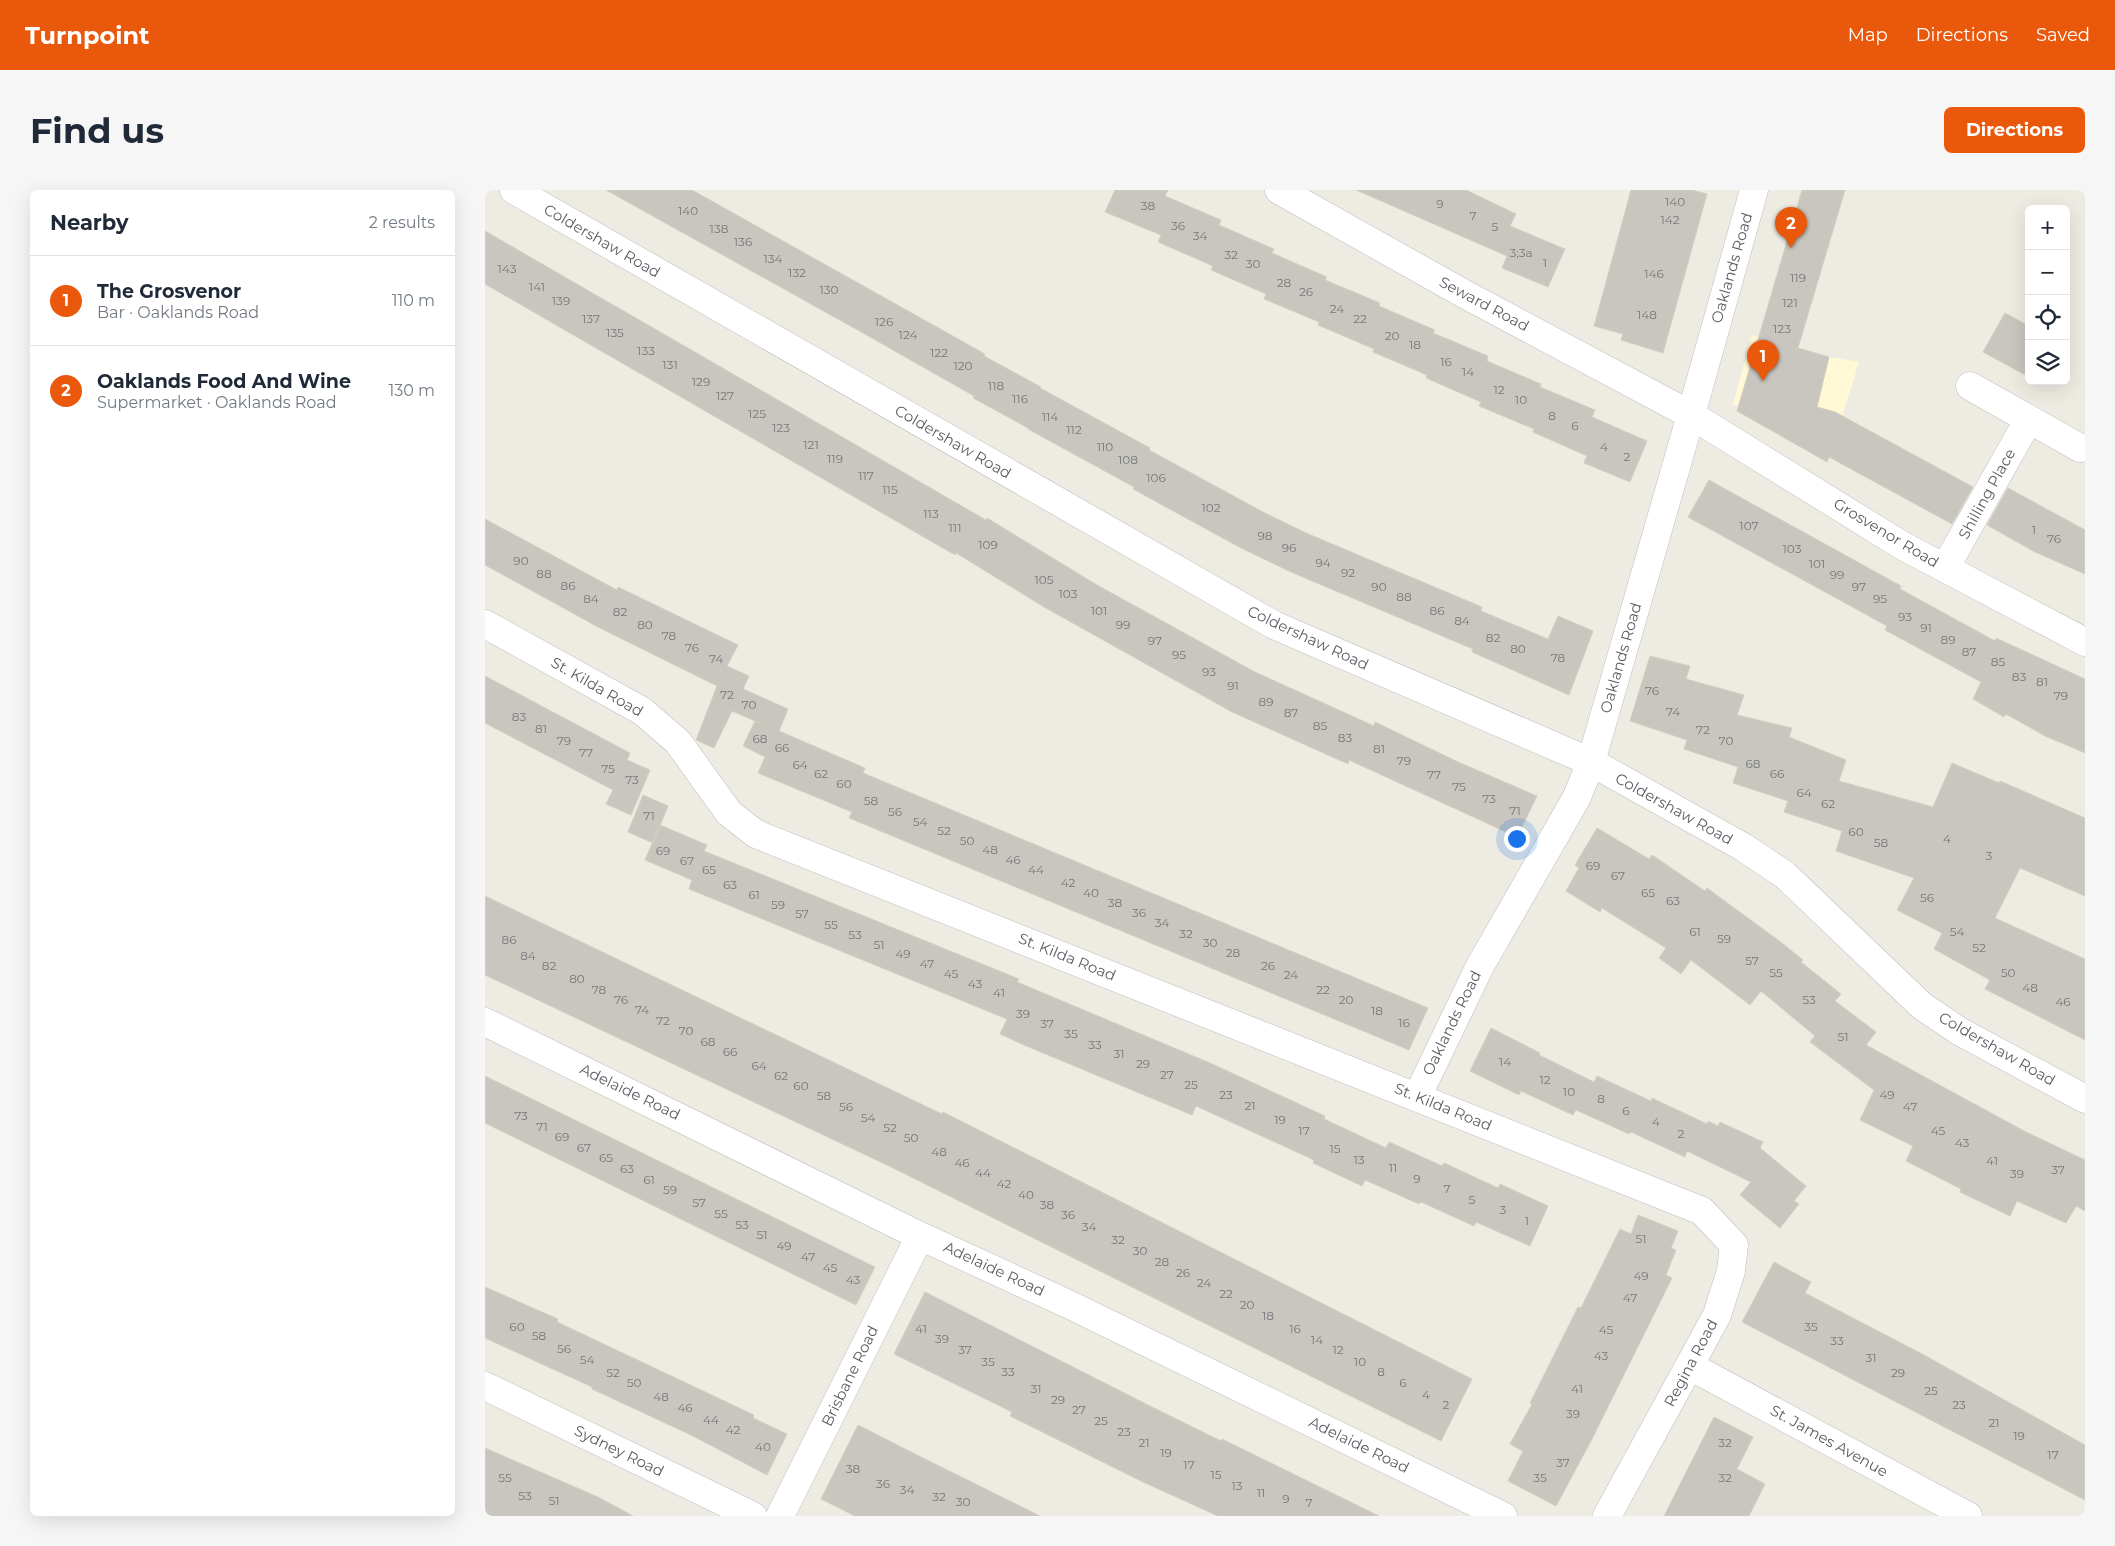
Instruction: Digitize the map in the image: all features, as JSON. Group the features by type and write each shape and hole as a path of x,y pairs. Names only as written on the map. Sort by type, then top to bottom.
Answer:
{"street":[{"name":"Coldershaw Road","path":"514,190 1274,625 1591,762 1743,847 1785,875 1923,1006 1959,1030 2085,1099"},
{"name":"Seward Road","path":"1279,190 1468,296 1691,415"},
{"name":"Oaklands Road","path":"1417,1096 1480,966 1577,797 1591,762 1754,190"},
{"path":"1970,386 2080,448"},
{"name":"Grosvenor Road","path":"1691,415 1903,546 2085,642"},
{"name":"Shilling Place","path":"1945,568 2029,419"},
{"name":"St. Kilda Road","path":"485,624 642,711 678,742 729,813 756,834 1702,1210"},
{"name":"Adelaide Road","path":"485,1022 920,1236 1068,1304 1503,1516"},
{"name":"Regina Road","path":"1607,1516 1717,1315 1731,1271 1734,1245 1702,1210"},
{"name":"Brisbane Road","path":"781,1516 920,1236"},
{"name":"St. James Avenue","path":"1690,1366 1968,1516"},
{"name":"Sydney Road","path":"485,1386 753,1516"}],"shaded area":[{"path":"1752,335 1829,357 1859,362 1829,459 1733,404"}],"building":[{"path":"606,190 692,190 985,354 984,356 1040,388 1150,448 1149,450 1263,512 1306,533 1482,607 1481,611 1548,639 1558,616 1593,631 1569,695 1472,652 1473,649 1291,572 1241,548 973,398 974,396 863,333"},
{"path":"1115,190 1168,190 1165,196 1221,220 1219,225 1274,249 1272,253 1327,277 1325,280 1380,303 1379,306 1435,330 1433,333 1488,356 1487,361 1541,384 1540,387 1595,410 1592,417 1647,441 1630,482 1584,463 1587,456 1533,432 1534,429 1479,406 1481,402 1426,378 1427,375 1373,352 1374,349 1318,325 1319,322 1264,299 1266,294 1211,270 1213,266 1158,242 1161,235 1105,212"},
{"path":"1356,190 1466,190 1516,214 1510,226 1565,249 1548,287 1502,268 1507,256"},
{"path":"1631,190 1692,190 1707,194 1663,353 1621,340 1623,334 1594,326"},
{"path":"1802,190 1845,190 1798,348 1829,357 1817,407 1835,412 1973,487 1952,524 1829,457 1827,462 1737,411"},
{"path":"485,231 986,520 987,518 1097,585 1255,672 1374,726 1375,722 1456,761 1537,796 1517,837 1349,760 1348,764 1232,712 1044,607 956,553 955,555 485,284"},
{"path":"2005,313 2025,324 2025,375 1983,352"},
{"path":"1709,480 1901,586 1900,589 1995,641 1996,638 2085,679 2085,753 2045,736 2006,714 2004,717 1973,699 1981,682 1885,630 1887,626 1688,517"},
{"path":"2008,488 2085,530 2085,574 2035,552 1987,525"},
{"path":"485,519 617,590 618,587 738,645 727,666 749,676 743,689 788,709 779,731 865,768 863,773 1428,1008 1409,1050 849,818 852,812 758,773 765,757 743,746 755,721 762,724 732,711 714,748 696,740 717,686 598,627 485,565"},
{"path":"1650,656 1690,666 1686,679 1744,695 1737,715 1792,728 1789,737 1846,760 1839,781 1933,807 1952,763 1999,783 2000,781 2085,818 2085,896 2020,868 1995,918 2085,959 2085,1040 1985,989 1990,980 1934,949 1942,933 1897,910 1914,878 1836,851 1842,831 1784,812 1788,801 1733,783 1738,767 1684,749 1687,740 1630,721"},
{"path":"485,676 630,753 627,760 650,770 631,815 606,804 613,790 485,723"},
{"path":"643,795 668,806 653,843 628,832"},
{"path":"660,825 707,845 704,851 1019,979 1017,982 1210,1063 1325,1116 1324,1119 1386,1148 1389,1142 1442,1166 1444,1163 1498,1188 1500,1184 1548,1206 1530,1246 1476,1222 1474,1226 1421,1202 1419,1204 1365,1180 1362,1186 1313,1163 1314,1160 1196,1106 1192,1115 1024,1045 1000,1034 1007,1019 689,889 692,880 645,860"},
{"path":"1597,828 1649,859 1652,855 1705,891 1707,888 1782,943 1803,960 1801,962 1841,994 1835,1001 1876,1032 1866,1045 2024,1131 2085,1160 2085,1211 2076,1206 2066,1223 2017,1201 2010,1216 1960,1192 1961,1189 1906,1161 1913,1146 1860,1120 1874,1090 1810,1042 1815,1036 1761,991 1750,1005 1691,960 1681,974 1659,958 1666,948 1602,908 1600,912 1566,891 1579,868 1575,865"},
{"path":"485,896 942,1114 943,1112 1472,1379 1441,1441 889,1166 485,975"},
{"path":"1491,1028 1540,1053 1539,1055 1594,1082 1597,1076 1651,1101 1652,1098 1707,1124 1708,1121 1718,1126 1720,1122 1763,1142 1760,1148 1806,1186 1794,1201 1799,1204 1780,1228 1740,1195 1751,1182 1687,1151 1685,1157 1631,1132 1629,1134 1576,1110 1573,1115 1521,1091 1519,1095 1470,1071"},
{"path":"485,1076 875,1267 856,1305 485,1123"},
{"path":"1638,1215 1678,1231 1671,1248 1676,1250 1666,1275 1672,1278 1591,1441 1556,1506 1508,1481 1523,1451 1510,1444 1532,1404 1530,1403 1578,1307 1581,1308 1620,1229 1631,1234"},
{"path":"1774,1262 1811,1282 1805,1293 1924,1355 2085,1445 2085,1500 1742,1322"},
{"path":"485,1287 558,1319 557,1322 754,1415 753,1418 787,1434 767,1475 691,1435 485,1338"},
{"path":"925,1292 1150,1406 1379,1516 1218,1516 1143,1482 1010,1416 1012,1412 894,1354"},
{"path":"1714,1417 1753,1437 1737,1469 1765,1484 1749,1516 1664,1516"},
{"path":"858,1425 1040,1516 855,1516 821,1499"},
{"path":"485,1448 598,1497 633,1516 485,1516"}],"place":[{"name":"Oaklands Food And Wine","path":"1791,248"},
{"name":"The Grosvenor","path":"1763,381"}]}
